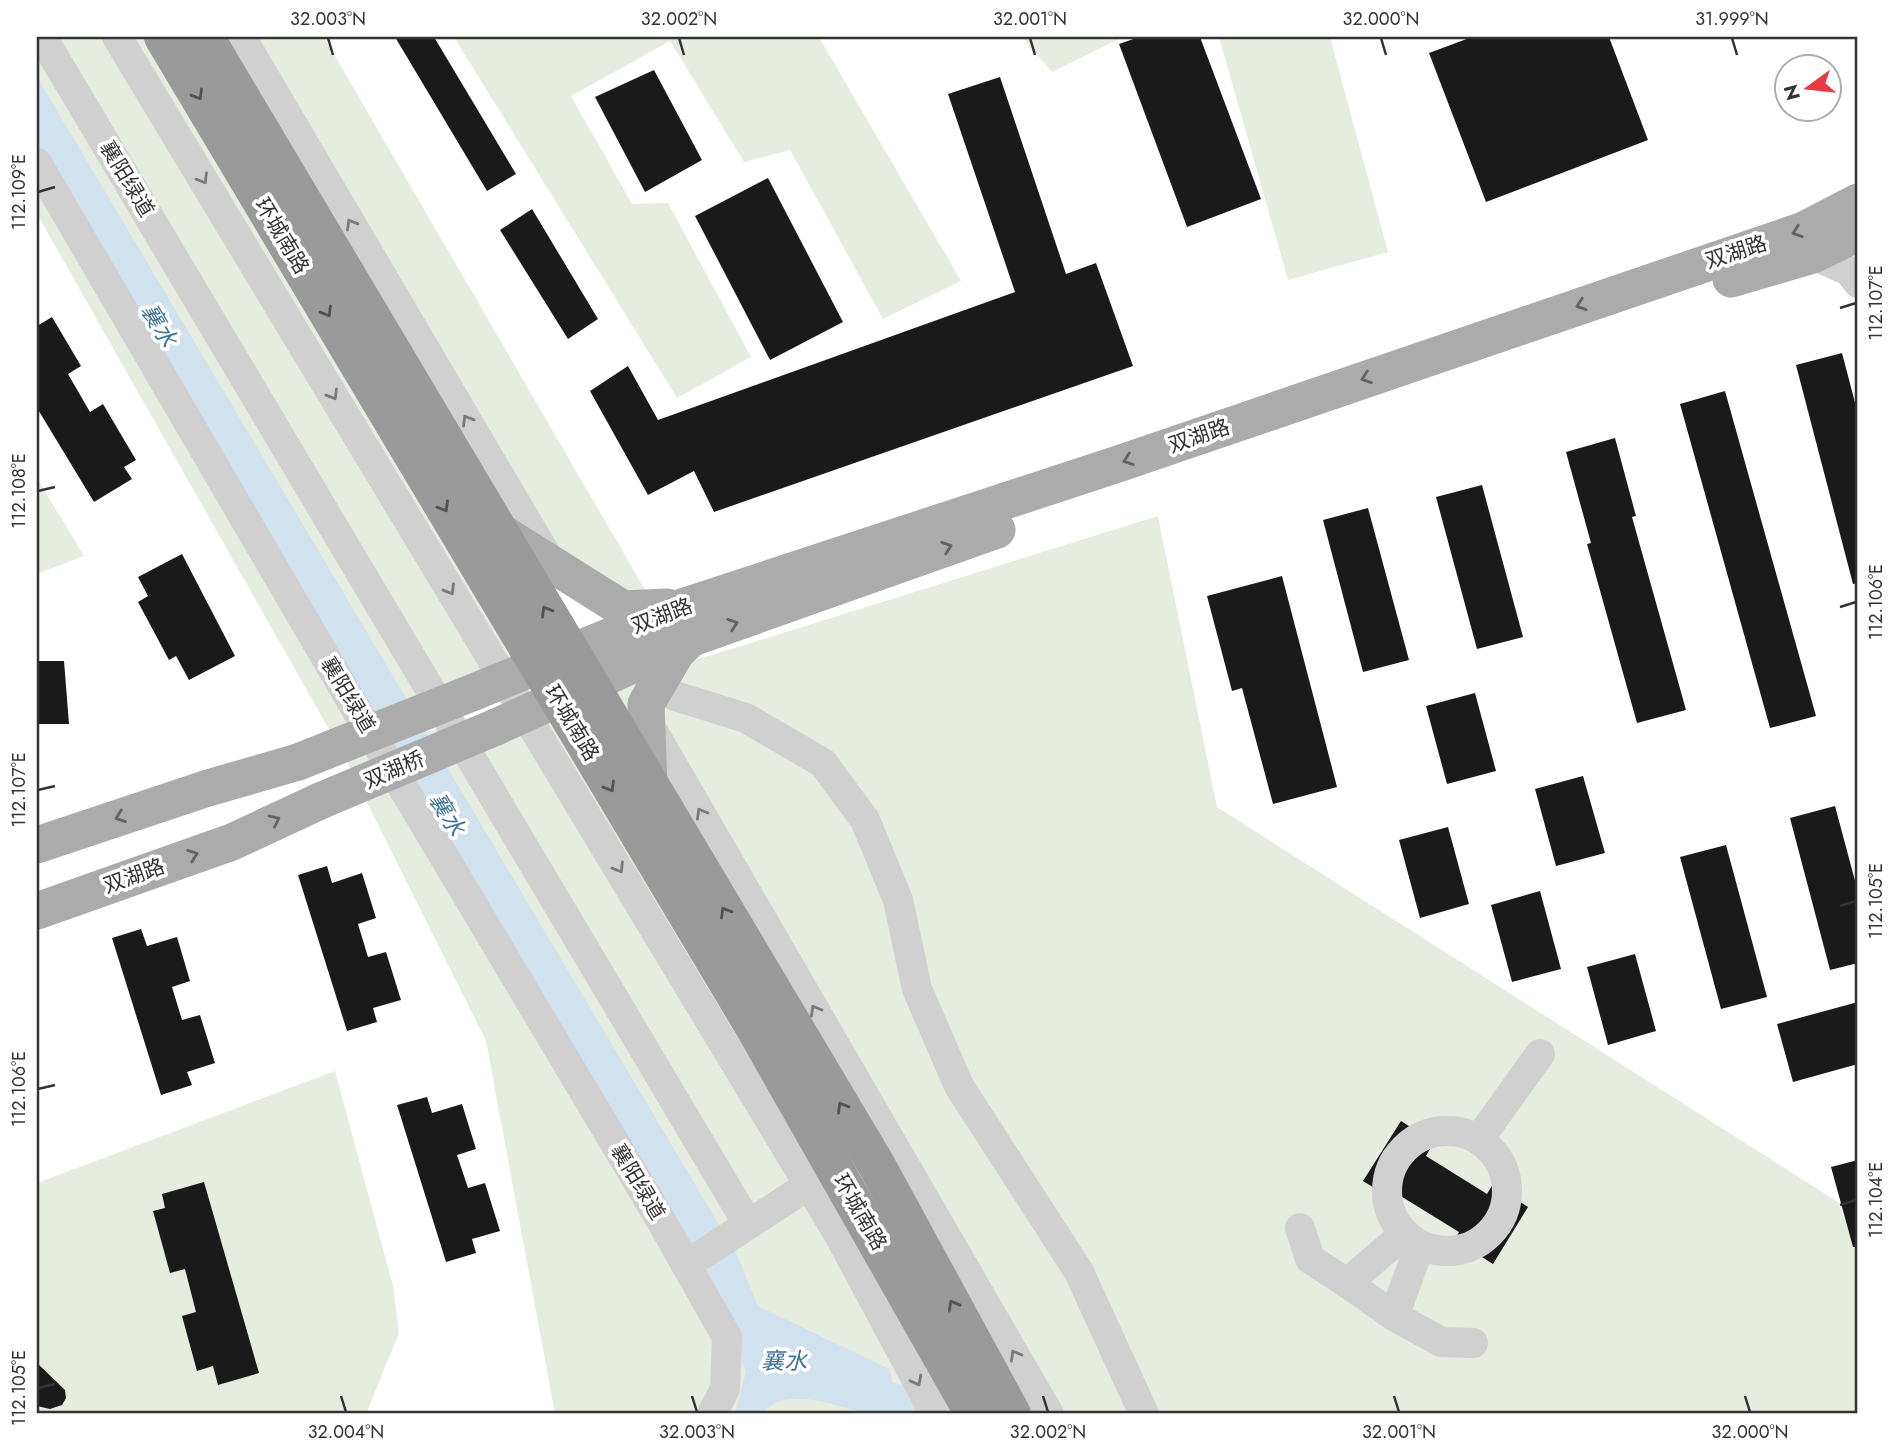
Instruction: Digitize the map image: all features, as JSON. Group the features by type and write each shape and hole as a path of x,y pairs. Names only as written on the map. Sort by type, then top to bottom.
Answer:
{"highway":[{"name":"环城南路","path":"163,37 554,659"},
{"name":"环城南路","path":"205,37 496,529 554,659 542,707 754,1027 974,1414"},
{"name":"环城南路","path":"542,707 649,786 877,1166 1012,1414"}],"main road":[{"name":"双湖路","path":"542,707 687,622 1118,464 1804,230 1858,202"},
{"name":"双湖路","path":"554,659 687,622 1222,453 1743,275 1813,255 1858,233"},
{"path":"496,529 623,609 687,622 676,653 646,704 649,786"},
{"name":"双湖桥","path":"37,845 208,788 298,762 554,659"},
{"name":"双湖桥","path":"232,842 320,801 542,707"},
{"name":"双湖路","path":"37,911 232,842"}],"street":[{"name":"襄阳绿道","path":"42,37 745,1227"},
{"path":"117,37 489,686 542,707 935,1414"},
{"path":"241,37 551,564"},
{"name":"襄阳绿道","path":"37,163 727,1337 725,1389 712,1414"},
{"path":"1813,255 1849,271 1858,283"},
{"path":"675,696 746,718 823,763 865,821 898,900 917,989 959,1086 1079,1272 1144,1414"},
{"path":"647,721 1049,1414"},
{"path":"1479,1139 1540,1054"},
{"path":"1461,1131 1479,1139 1494,1152 1504,1170 1507,1190 1504,1211 1494,1228 1479,1242 1460,1250 1440,1251 1412,1240 1392,1218 1387,1199 1387,1179 1394,1161 1406,1145 1432,1132 1461,1131"},
{"path":"687,1265 809,1185"},
{"path":"1300,1228 1310,1259 1394,1316 1441,1342 1473,1343"},
{"path":"1347,1283 1412,1240"},
{"path":"1394,1316 1412,1240"}],"shaded area":[{"path":"37,37 163,37 539,665 348,753 712,655 1158,516 1217,807 1838,1202 1850,1235 1858,1245 1858,1414 555,1414 486,1041 343,754 37,214"},
{"path":"205,37 324,37 655,607 496,529"},
{"path":"454,37 819,37 961,281 883,319 790,150 744,162 670,41 571,96 632,204 668,203 751,357 677,398"},
{"path":"1022,37 1123,37 1052,72"},
{"path":"1219,37 1330,37 1388,252 1288,280"},
{"path":"37,478 84,556 37,574"},
{"path":"335,1071 393,1286 399,1333 366,1414 37,1414 37,1183"}],"water":[{"name":"襄水","path":"37,77 737,1255 758,1306 889,1369 902,1414 873,1415 829,1403 799,1399 784,1400 761,1414 735,1414 746,1372 728,1319 679,1226 37,143"}],"building":[{"path":"395,37 434,37 516,174 487,191"},
{"path":"1139,37 1200,37 1261,199 1187,227 1119,44"},
{"path":"1472,37 1609,37 1648,140 1486,202 1429,53"},
{"path":"654,70 702,160 645,192 595,97"},
{"path":"1000,77 1066,274 1096,263 1133,366 714,512 694,471 648,495 590,391 628,366 658,420 1015,292 948,94"},
{"path":"768,178 843,322 770,360 695,216"},
{"path":"532,209 598,319 568,339 500,230"},
{"path":"52,317 81,366 68,374 90,412 103,404 136,460 124,467 132,479 94,502 37,408 37,326"},
{"path":"1842,353 1858,414 1858,583 1853,584 1796,365"},
{"path":"1725,391 1816,716 1770,728 1680,404"},
{"path":"1615,438 1636,516 1632,517 1686,710 1637,723 1587,544 1591,543 1566,452"},
{"path":"1482,485 1523,637 1477,649 1436,497"},
{"path":"1368,508 1409,660 1363,672 1323,520"},
{"path":"182,554 235,656 189,680 176,656 169,660 138,602 148,596 138,577"},
{"path":"1282,576 1337,787 1273,804 1242,688 1232,691 1207,596"},
{"path":"37,661 64,661 69,724 37,724"},
{"path":"1475,693 1496,771 1447,784 1426,706"},
{"path":"1583,776 1605,853 1556,866 1535,789"},
{"path":"1835,806 1858,892 1858,963 1830,970 1790,818"},
{"path":"1448,827 1469,904 1420,918 1399,840"},
{"path":"1726,845 1767,997 1721,1009 1680,857"},
{"path":"327,866 332,883 362,873 376,918 358,924 368,957 386,952 401,1000 373,1008 377,1022 347,1031 298,875"},
{"path":"1540,891 1561,969 1512,982 1491,905"},
{"path":"141,929 147,946 177,937 190,981 172,987 182,1020 200,1015 215,1063 187,1072 192,1085 161,1095 112,938"},
{"path":"1635,954 1656,1031 1608,1045 1587,967"},
{"path":"1858,1002 1858,1064 1793,1082 1777,1024"},
{"path":"427,1097 432,1113 462,1104 476,1149 457,1155 468,1188 485,1183 500,1231 472,1239 476,1253 446,1262 397,1105"},
{"path":"1401,1121 1434,1142 1426,1156 1487,1194 1493,1184 1528,1207 1493,1264 1455,1240 1459,1232 1399,1195 1397,1202 1363,1181"},
{"path":"1858,1160 1858,1247 1853,1247 1831,1167"},
{"path":"204,1182 259,1373 218,1385 213,1366 197,1371 182,1316 196,1312 185,1269 170,1273 153,1211 165,1208 162,1194"},
{"path":"37,1363 65,1390 66,1398 62,1405 50,1409 37,1406"}],"waterway":[{"name":"襄水","path":"853,1390 933,1414"}]}
